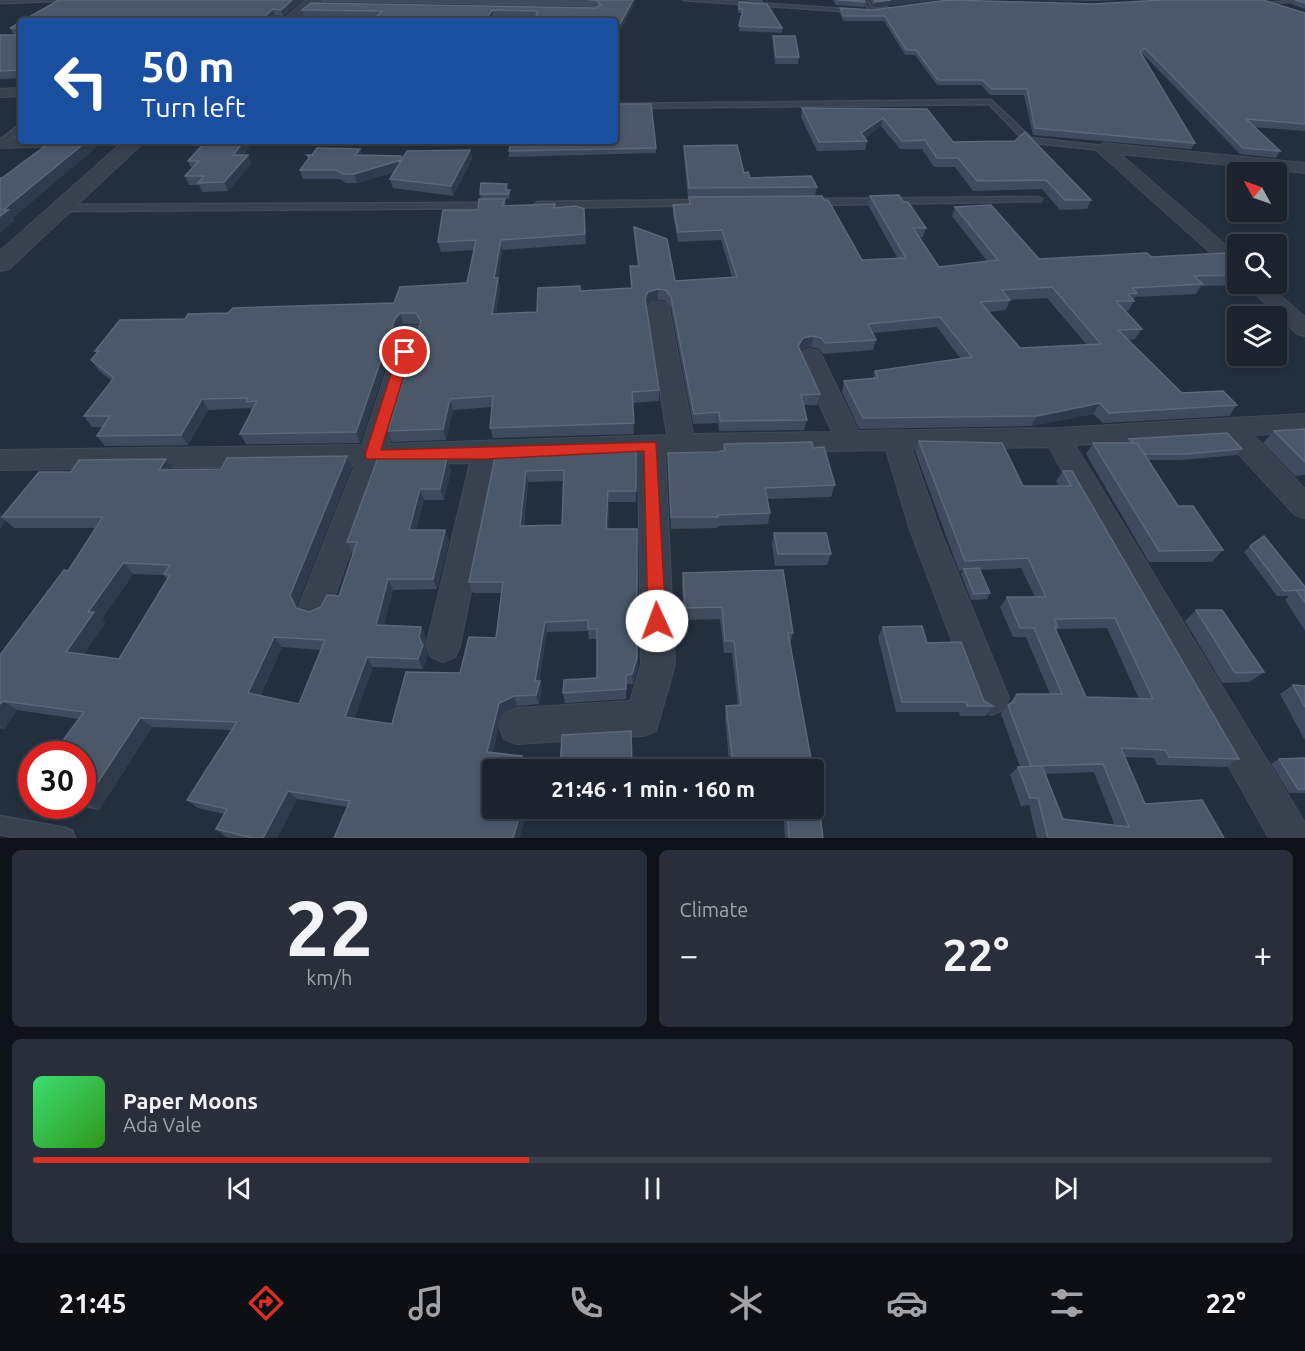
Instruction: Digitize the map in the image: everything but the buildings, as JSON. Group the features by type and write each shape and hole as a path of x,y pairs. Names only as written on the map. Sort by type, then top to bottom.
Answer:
{"street":[{"path":"1263,1 1296,12"},
{"path":"293,18 314,4"},
{"path":"0,93 18,92"},
{"path":"1,143 18,142"},
{"path":"0,264 132,144"},
{"path":"1103,148 1305,168"},
{"path":"1103,148 1227,257"},
{"path":"1266,294 1305,329"},
{"path":"517,726 643,718 658,665 666,445 658,308"},
{"path":"315,606 372,455 411,331"},
{"path":"810,356 849,440"},
{"path":"0,460 486,453 666,445 1057,437 1232,429 1305,423"},
{"path":"1232,429 1305,507"},
{"path":"1057,437 1291,838"},
{"path":"896,440 926,530 992,698"},
{"path":"443,645 486,453"}],"lane":[{"path":"0,2 54,0"},
{"path":"685,0 872,11 894,8"},
{"path":"865,0 872,11"},
{"path":"1263,1 1305,0"},
{"path":"618,106 991,102 1029,140 1103,148"},
{"path":"1,143 18,130"},
{"path":"808,202 1038,199"},
{"path":"529,205 715,203"},
{"path":"60,208 506,206"},
{"path":"0,825 65,838"}],"route":[{"path":"405,352 372,455 651,446 657,621"}]}
